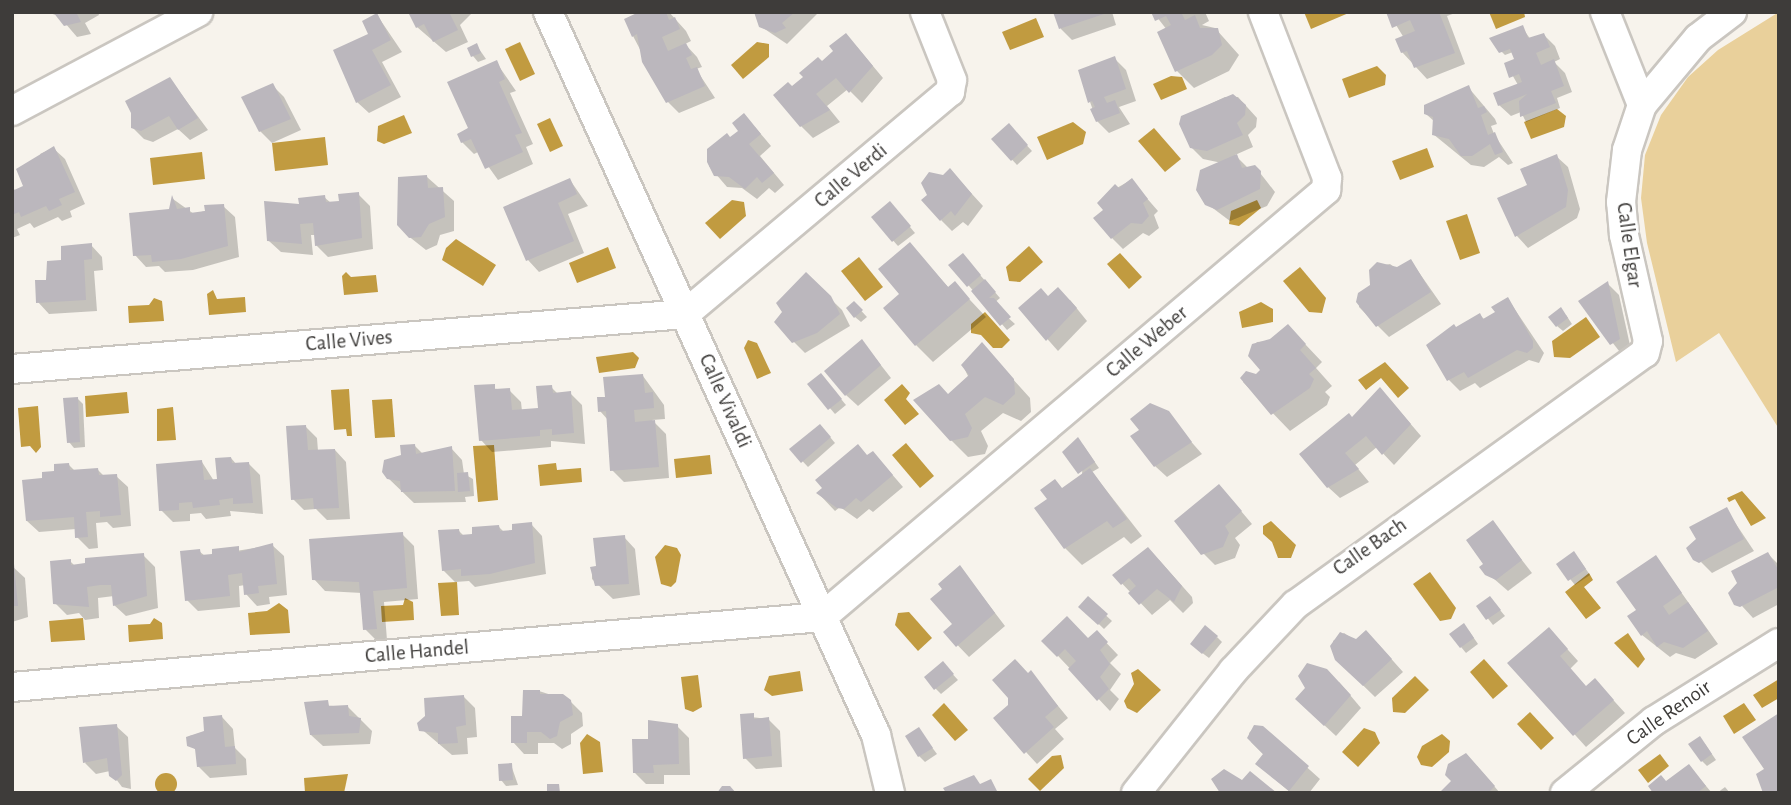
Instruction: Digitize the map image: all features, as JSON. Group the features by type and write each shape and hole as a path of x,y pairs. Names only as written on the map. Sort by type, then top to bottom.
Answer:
{"street":[{"path":"12,111 198,12"},
{"name":"Calle Vivaldi","path":"548,12 882,751 890,793"},
{"name":"Calle Verdi","path":"685,314 950,92 952,80 925,12"},
{"name":"Calle Weber","path":"822,617 1326,190 1327,178 1263,12"},
{"path":"1605,12 1642,104"},
{"name":"Calle Elgar","path":"1648,348 1621,202 1626,150 1642,104 1698,38 1732,12"},
{"name":"Calle Vives","path":"12,369 685,314"},
{"name":"Calle Bach","path":"1136,793 1233,671 1295,605 1648,348"},
{"name":"Calle Handel","path":"12,687 822,617"},
{"name":"Calle Renoir","path":"1565,793 1654,721 1779,643"}],"shaded area":[{"path":"1304,12 1351,12 1311,29"},
{"path":"1489,12 1524,12 1525,17 1496,29"},
{"path":"1779,12 1779,429 1719,333 1676,362 1647,243 1641,198 1645,155 1661,115 1688,77 1718,50"},
{"path":"1036,18 1044,37 1010,50 1002,32"},
{"path":"520,42 535,74 520,81 505,49"},
{"path":"757,42 769,44 769,57 743,79 731,65"},
{"path":"1377,66 1386,75 1385,85 1349,98 1342,79"},
{"path":"1171,76 1182,77 1187,89 1161,100 1153,84"},
{"path":"1557,109 1566,116 1564,127 1531,139 1524,122"},
{"path":"404,115 412,133 384,144 377,141 378,126"},
{"path":"550,118 563,146 550,152 537,124"},
{"path":"1073,122 1086,132 1083,144 1047,160 1037,137"},
{"path":"1154,128 1181,159 1165,172 1138,141"},
{"path":"325,137 328,165 275,171 272,143"},
{"path":"1427,148 1434,167 1400,180 1392,161"},
{"path":"202,152 205,179 153,185 150,158"},
{"path":"732,200 744,202 746,216 720,239 705,223"},
{"path":"1257,200 1261,208 1239,226 1229,224 1231,211"},
{"path":"1467,214 1480,253 1460,260 1446,221"},
{"path":"456,239 496,265 483,286 442,260 446,248"},
{"path":"1029,246 1043,262 1020,282 1009,281 1006,267"},
{"path":"608,247 616,268 577,283 569,263"},
{"path":"1120,253 1142,277 1129,289 1107,264"},
{"path":"859,257 883,287 865,301 841,271"},
{"path":"1300,267 1326,298 1322,313 1309,312 1283,281"},
{"path":"346,272 351,277 376,275 378,292 344,295 342,276"},
{"path":"213,290 217,299 245,297 246,312 209,315 207,294"},
{"path":"154,298 162,301 164,321 129,323 128,306 149,305"},
{"path":"1261,302 1273,309 1273,322 1242,328 1239,312"},
{"path":"985,312 1010,340 1002,348 993,348 981,335 971,333 971,324"},
{"path":"1586,317 1600,337 1570,358 1554,357 1552,341"},
{"path":"748,340 757,343 771,373 757,379 744,348"},
{"path":"633,352 639,358 635,368 599,373 596,357"},
{"path":"1385,362 1409,388 1398,398 1381,378 1366,390 1358,380"},
{"path":"902,384 910,393 906,399 919,414 905,425 884,400"},
{"path":"349,389 352,436 347,436 346,429 334,430 331,390"},
{"path":"127,392 129,413 86,417 85,396"},
{"path":"392,399 395,437 375,438 372,400"},
{"path":"38,406 41,447 36,453 30,446 21,447 18,408"},
{"path":"173,407 176,440 157,441 157,409"},
{"path":"906,443 934,476 920,488 892,455"},
{"path":"494,445 498,500 478,502 473,446"},
{"path":"710,455 712,474 676,478 674,459"},
{"path":"556,463 557,470 581,468 582,482 540,486 538,465"},
{"path":"1742,491 1766,518 1751,526 1735,499 1729,502 1727,498"},
{"path":"1271,521 1296,545 1291,558 1278,558 1272,542 1263,534 1263,526"},
{"path":"665,545 677,548 681,555 676,582 671,587 661,584 655,557"},
{"path":"1430,572 1456,608 1451,619 1440,621 1413,584"},
{"path":"1589,573 1593,580 1584,587 1601,608 1586,619 1565,592"},
{"path":"457,582 459,615 441,616 438,583"},
{"path":"405,598 413,602 414,620 382,622 381,606 403,605"},
{"path":"279,603 288,610 290,633 250,635 248,613 267,611"},
{"path":"909,612 932,638 918,651 895,625 898,613"},
{"path":"83,618 85,640 51,642 49,621"},
{"path":"154,618 162,623 163,639 129,642 128,625 150,624"},
{"path":"1628,633 1645,659 1638,668 1614,643"},
{"path":"1484,659 1508,686 1493,699 1470,672"},
{"path":"1138,669 1161,690 1137,713 1127,708 1124,701 1134,684 1131,673"},
{"path":"800,671 803,691 772,696 764,690 769,676"},
{"path":"698,675 702,707 693,712 685,709 681,677"},
{"path":"1415,676 1429,690 1405,713 1393,712 1392,698"},
{"path":"1779,679 1779,698 1762,708 1753,695"},
{"path":"944,703 968,730 955,741 932,715"},
{"path":"1744,703 1756,720 1734,734 1723,716"},
{"path":"1530,712 1554,738 1541,750 1517,724"},
{"path":"1364,728 1375,732 1380,743 1358,767 1342,752"},
{"path":"587,734 600,742 603,772 583,774 580,743"},
{"path":"1442,734 1450,741 1449,752 1432,767 1421,765 1417,757 1422,746"},
{"path":"1660,754 1669,766 1648,783 1638,770"},
{"path":"1061,755 1064,768 1040,791 1028,779 1052,756"},
{"path":"166,773 174,776 177,784 174,792 166,795 158,792 155,784 158,776"},
{"path":"348,774 344,793 305,793 304,778"}],"building":[{"path":"53,12 76,12 81,22 64,26"},
{"path":"408,12 449,12 458,30 433,42 424,24 416,28"},
{"path":"639,12 666,12 669,20 675,17 680,29 662,37 668,51 686,43 692,55 686,58 691,69 697,67 705,86 666,103 642,62 637,34 632,37 624,19"},
{"path":"754,12 795,12 782,23 786,28 775,33 759,27"},
{"path":"1053,12 1107,12 1107,13 1059,29"},
{"path":"1151,12 1181,12 1185,20 1195,15 1200,28 1218,28 1222,45 1212,55 1175,72 1157,32 1171,25 1166,16 1155,21"},
{"path":"1386,12 1439,12 1455,53 1414,68 1407,51 1401,53 1395,39 1415,31 1410,20 1392,28"},
{"path":"377,13 391,40 372,50 391,85 356,103 333,50 368,34 362,21"},
{"path":"1523,25 1528,38 1544,33 1550,47 1536,53 1541,65 1554,59 1564,86 1551,91 1556,103 1520,117 1519,101 1527,94 1498,106 1493,93 1522,82 1519,74 1509,78 1504,63 1514,59 1510,49 1499,53 1489,38"},
{"path":"846,33 873,66 849,93 836,78 816,94 830,110 800,127 773,95 788,82 792,86 803,77 799,73 818,57 822,61 833,51 829,46"},
{"path":"477,43 481,53 471,57 467,48"},
{"path":"1115,56 1126,89 1104,97 1107,103 1115,100 1120,113 1096,122 1090,109 1095,107 1092,101 1088,103 1078,70"},
{"path":"497,60 505,79 499,82 522,133 515,135 523,152 485,169 471,139 461,143 457,134 468,128 447,82"},
{"path":"170,77 198,118 178,130 169,116 141,131 131,128 131,113 125,101"},
{"path":"273,83 291,119 259,132 241,97"},
{"path":"1469,85 1478,108 1484,106 1487,112 1481,115 1488,135 1495,132 1503,152 1495,155 1490,144 1472,156 1461,156 1449,139 1432,135 1433,117 1424,114 1424,105"},
{"path":"1233,94 1246,105 1245,115 1237,123 1243,135 1207,151 1190,148 1179,124 1181,116"},
{"path":"744,113 761,134 749,144 774,173 762,183 757,177 745,189 729,177 714,176 707,162 707,149 727,133 730,137 738,131 732,123"},
{"path":"1009,123 1028,145 1011,161 991,139"},
{"path":"54,146 75,192 59,199 62,205 49,211 46,206 21,217 19,212 12,215 12,191 23,186 16,169"},
{"path":"1237,154 1242,168 1255,165 1261,171 1260,189 1217,210 1205,205 1196,190 1200,170"},
{"path":"1557,154 1568,190 1566,207 1515,237 1497,198 1527,185 1520,169"},
{"path":"950,168 972,194 955,216 951,211 940,221 921,200 927,195 921,183 929,172 943,175"},
{"path":"427,175 428,188 443,187 445,217 429,224 421,237 409,238 397,225 398,177"},
{"path":"570,178 577,194 558,203 574,241 526,261 503,207"},
{"path":"1132,178 1148,199 1143,203 1149,216 1142,224 1131,223 1111,239 1093,218 1103,210 1097,203 1115,184 1119,188"},
{"path":"359,192 362,238 315,246 313,223 300,224 302,244 267,241 264,201 299,204 298,198 325,195 326,202 339,201 338,194"},
{"path":"172,195 177,209 190,207 190,213 205,211 204,205 224,204 228,246 181,259 152,262 151,255 133,256 129,213 169,209"},
{"path":"890,201 911,226 892,242 871,217"},
{"path":"910,242 948,287 955,281 970,299 915,346 883,308 899,294 878,269"},
{"path":"92,243 92,259 84,260 86,300 36,303 35,280 46,280 47,261 61,260 61,246"},
{"path":"963,253 981,275 967,287 948,265"},
{"path":"1411,259 1431,292 1376,327 1356,302 1358,293 1370,285 1369,270 1377,262 1397,267"},
{"path":"806,272 831,296 840,314 817,333 792,343 774,322 782,312 776,303"},
{"path":"985,279 996,292 989,298 994,298 1011,317 1000,326 971,291"},
{"path":"1608,281 1620,339 1610,345 1578,301"},
{"path":"1058,287 1077,308 1046,341 1018,308 1041,288 1048,296"},
{"path":"1508,297 1533,341 1533,348 1527,353 1517,350 1468,378 1464,372 1447,381 1426,345 1454,324 1456,327 1480,313 1483,319 1495,312 1491,307"},
{"path":"854,301 863,310 854,318 846,308"},
{"path":"1561,307 1568,318 1556,327 1548,317"},
{"path":"1288,324 1306,344 1300,350 1316,368 1309,374 1314,379 1310,388 1271,415 1240,378 1246,371 1256,374 1260,370 1248,356 1252,344 1270,339"},
{"path":"862,339 881,365 845,396 824,371"},
{"path":"982,342 1014,379 1015,394 1003,405 985,397 965,414 972,428 968,437 950,441 913,400 939,384 948,394 969,375 961,365"},
{"path":"821,373 842,399 828,410 807,384"},
{"path":"643,374 645,393 653,392 654,408 634,410 635,422 655,420 659,467 610,471 606,411 598,412 597,397 605,397 603,377"},
{"path":"495,384 495,389 510,388 512,410 538,408 536,386 552,385 553,393 571,391 574,433 552,435 552,429 540,430 540,436 479,441 474,385"},
{"path":"1380,387 1411,424 1382,455 1366,436 1345,453 1359,469 1327,488 1299,454 1349,413 1352,417"},
{"path":"78,397 80,442 67,443 63,398"},
{"path":"1150,403 1169,411 1192,442 1154,467 1130,436 1139,430 1130,419"},
{"path":"820,424 831,437 801,463 789,449"},
{"path":"306,425 308,450 335,449 339,508 314,509 313,498 291,500 286,426"},
{"path":"1078,437 1095,462 1078,474 1062,452"},
{"path":"415,444 416,454 452,446 455,491 401,492 400,481 387,479 382,472 384,460 401,455 400,445"},
{"path":"858,444 867,455 873,451 893,475 861,502 856,498 844,509 837,508 816,493 822,488 815,480"},
{"path":"231,457 232,463 249,462 253,503 233,504 233,498 219,500 220,505 193,508 192,502 179,503 179,510 159,511 156,464 202,460 204,480 217,479 215,458"},
{"path":"69,463 70,470 98,468 99,475 117,474 121,515 100,517 100,511 86,512 88,537 75,538 74,517 26,521 22,480 42,478 42,472 54,471 54,464"},
{"path":"1090,468 1127,519 1113,528 1107,521 1064,549 1034,508 1047,499 1040,490 1055,479 1062,488"},
{"path":"468,472 470,491 458,492 457,473"},
{"path":"1219,484 1242,511 1225,526 1229,533 1223,547 1201,555 1174,521"},
{"path":"1727,507 1744,539 1699,563 1693,560 1686,548 1696,539 1689,527"},
{"path":"1493,520 1522,560 1496,580 1485,575 1479,567 1483,564 1466,540"},
{"path":"532,522 535,563 490,574 461,576 461,569 442,571 438,530 459,529 460,535 472,534 472,527 499,525 500,531 512,530 512,524"},
{"path":"403,532 407,588 373,591 377,629 363,630 359,582 312,580 309,539"},
{"path":"625,535 629,584 595,586 590,567 596,566 593,538"},
{"path":"273,543 277,584 258,586 259,593 244,595 242,573 228,575 230,596 185,601 180,551 200,549 201,555 212,554 212,549 239,546 239,552"},
{"path":"1148,547 1182,586 1174,602 1157,589 1139,605 1128,593 1136,586 1129,578 1121,585 1112,575"},
{"path":"1574,551 1586,569 1568,581 1556,564"},
{"path":"1768,552 1779,571 1779,587 1740,607 1734,605 1728,593 1737,583 1731,571"},
{"path":"144,553 147,596 113,606 111,585 100,585 87,587 89,607 53,604 50,561 71,559 71,565 85,563 85,558"},
{"path":"1656,555 1682,593 1663,606 1669,615 1688,602 1708,631 1683,648 1664,642 1657,647 1647,631 1641,636 1627,616 1636,610 1616,582"},
{"path":"14,564 18,606 12,606"},
{"path":"960,565 995,613 956,647 943,632 952,624 930,599 942,589 938,584"},
{"path":"1088,596 1108,614 1098,625 1078,607"},
{"path":"1490,596 1501,610 1486,620 1476,606"},
{"path":"1067,616 1088,638 1097,630 1108,642 1100,650 1110,664 1100,677 1109,689 1097,701 1068,669 1076,661 1065,649 1057,657 1041,641"},
{"path":"1464,623 1474,638 1460,648 1449,634"},
{"path":"1205,625 1218,636 1202,654 1190,644"},
{"path":"1549,627 1568,649 1560,656 1586,686 1595,678 1614,700 1573,736 1507,663"},
{"path":"1366,630 1392,659 1363,686 1335,660 1330,646 1340,632 1356,639"},
{"path":"1015,659 1028,673 1031,670 1058,706 1045,717 1054,727 1024,754 993,718 1008,705 1008,698 992,680"},
{"path":"943,661 954,674 934,690 924,677"},
{"path":"1307,663 1327,669 1351,695 1324,726 1295,699 1305,688 1298,676"},
{"path":"523,690 540,690 540,694 563,694 571,700 573,715 560,722 557,736 550,739 541,732 527,732 527,743 511,743 511,716 522,716"},
{"path":"464,695 466,725 456,727 458,743 438,744 438,733 419,731 417,723 425,716 424,698"},
{"path":"328,700 329,706 348,705 349,716 361,718 359,733 310,735 304,702"},
{"path":"754,713 754,719 769,717 772,756 743,759 740,714"},
{"path":"1779,713 1779,793 1763,793 1756,774 1764,769 1742,737"},
{"path":"222,715 225,747 235,746 236,764 197,767 195,749 187,746 186,737 204,731 203,717"},
{"path":"648,720 678,724 679,764 653,765 654,773 633,773 632,739 648,739"},
{"path":"117,724 122,775 116,781 109,776 107,758 83,763 79,727"},
{"path":"1254,725 1263,726 1309,766 1289,791 1255,764 1263,754 1247,738"},
{"path":"919,727 933,748 918,757 905,736"},
{"path":"1700,736 1712,754 1701,762 1688,744"},
{"path":"1466,753 1495,786 1488,793 1439,793 1451,781 1445,775 1448,764"},
{"path":"512,763 513,780 499,781 498,764"},
{"path":"1689,764 1706,786 1697,793 1653,793 1648,786 1661,775 1666,781"},
{"path":"1224,769 1242,780 1250,771 1277,793 1220,793 1211,779"},
{"path":"974,775 980,784 991,779 998,793 946,793 943,788"},
{"path":"547,784 559,784 560,793 547,793"},
{"path":"722,786 730,786 736,793 717,793"}]}
